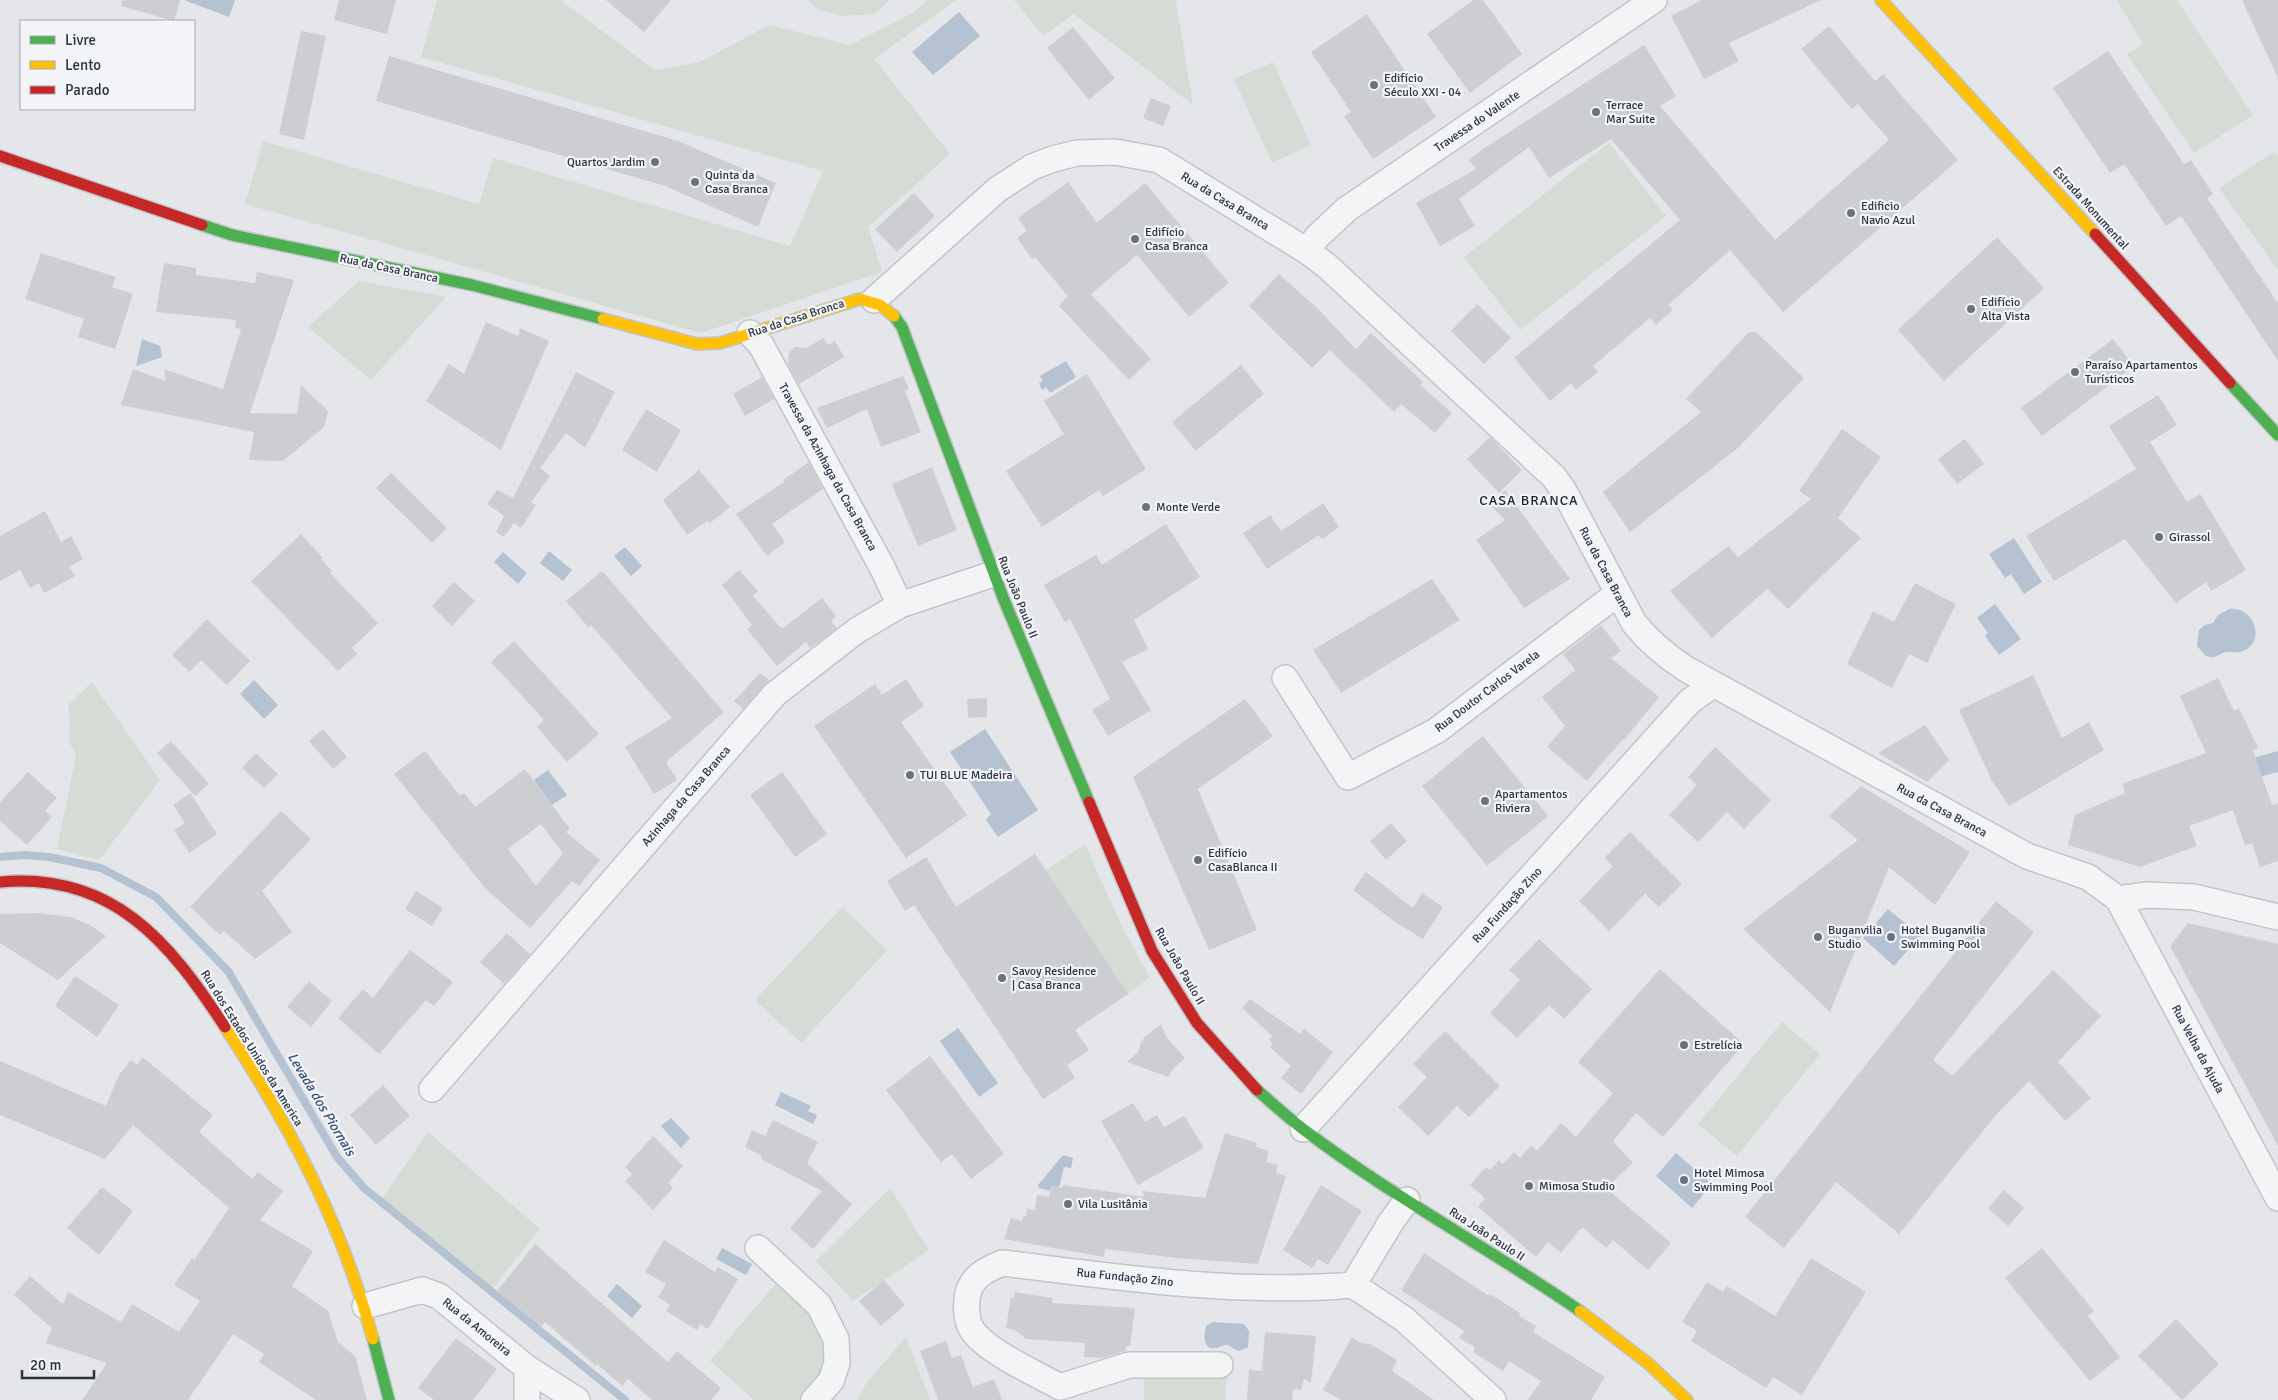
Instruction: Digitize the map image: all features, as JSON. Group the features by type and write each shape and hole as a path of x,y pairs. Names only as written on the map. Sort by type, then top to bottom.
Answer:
{"street":[{"name":"Travessa do Valente","path":"1307,250 1347,209 1654,0"},
{"name":"Estrada Monumental","path":"1881,0 2278,435"},
{"name":"Rua da Casa Branca","path":"0,156 232,235 472,285 697,344 720,343 848,301 860,299 874,300 998,189 1032,168 1053,159 1076,153 1115,152 1159,160 1307,250 1371,306 1554,477 1564,491 1634,623 1646,638 1686,670 2027,856 2088,877 2118,899"},
{"name":"Rua João Paulo II","path":"874,300 888,308 902,327 993,574 1152,951 1197,1023 1248,1083 1303,1129 1407,1200 1542,1285 1616,1337 1649,1364 1687,1400"},
{"name":"Travessa da Azinhaga da Casa Branca","path":"750,333 761,345 882,567 900,605"},
{"name":"Azinhaga da Casa Branca","path":"432,1088 775,694 856,631 900,605 993,574"},
{"name":"Rua Doutor Carlos Varela","path":"1284,678 1348,777 1436,731 1617,594"},
{"name":"Rua Fundação Zino","path":"1303,1129 1690,701 1714,684"},
{"name":"Rua dos Estados Unidos da America","path":"0,882 25,880 56,884 83,891 128,913 170,950 209,1004 282,1117 339,1233 365,1306 389,1400"},
{"path":"2118,899 2148,895 2194,897 2278,917"},
{"name":"Rua Velha da Ajuda","path":"2118,899 2278,1198"},
{"path":"1407,1200 1391,1222 1353,1284 1404,1319 1493,1400"},
{"path":"758,1248 819,1305 836,1340 837,1363 831,1382 814,1400"},
{"name":"Rua Fundação Zino","path":"1060,1394 984,1343 972,1328 965,1311 967,1294 975,1278 987,1269 1002,1264 1156,1282 1307,1289 1353,1284"},
{"name":"Rua da Amoreira","path":"365,1306 422,1290 438,1296 527,1368 577,1400"},
{"path":"1060,1394 1129,1365 1220,1365"},
{"path":"527,1368 527,1400"}],"shaded area":[{"path":"437,0 560,0 655,70 700,62 769,25 850,45 911,14 928,0 956,0 874,59 950,154 868,227 882,272 701,333 245,204 263,141 479,204 493,158 790,246 823,171 421,57"},
{"path":"808,0 890,0 874,14 843,16 818,10"},
{"path":"1014,0 1176,0 1193,105 1074,14 1043,36"},
{"path":"2117,0 2177,0 2253,115 2194,153 2127,54 2143,44"},
{"path":"1273,62 1311,145 1272,163 1234,79"},
{"path":"1609,143 1666,216 1520,330 1464,257"},
{"path":"2275,151 2278,156 2278,270 2219,188"},
{"path":"359,281 446,297 371,380 308,327"},
{"path":"92,682 160,780 99,860 57,849 76,755 68,740 70,725 68,705"},
{"path":"1085,844 1123,929 1150,977 1128,994 1045,871"},
{"path":"842,907 887,950 801,1043 755,1000"},
{"path":"1782,1022 1820,1054 1737,1156 1698,1124"},
{"path":"428,1132 540,1229 489,1293 379,1203"},
{"path":"890,1188 929,1250 853,1301 816,1261"},
{"path":"776,1283 812,1316 824,1341 824,1367 814,1386 799,1400 754,1400 710,1361"},
{"path":"906,1337 930,1400 857,1400 867,1382"},
{"path":"1144,1369 1227,1375 1225,1400 1144,1400"}],"water":[{"path":"184,0 235,0 229,17"},
{"path":"959,12 980,36 933,75 912,52"},
{"path":"142,339 160,346 162,357 136,366"},
{"path":"1066,361 1076,377 1050,393 1046,387 1042,390 1039,383 1043,381 1040,376"},
{"path":"2014,538 2042,582 2024,594 2011,574 2005,578 1989,554"},
{"path":"625,547 642,566 631,576 614,556"},
{"path":"549,551 572,570 563,581 540,563"},
{"path":"503,552 527,573 518,584 494,562"},
{"path":"1995,604 2021,639 1999,655 1985,636 1988,633 1977,618"},
{"path":"2229,609 2246,613 2251,619 2256,635 2253,642 2248,648 2240,652 2225,652 2213,657 2206,656 2197,646 2199,630 2205,625 2213,623 2218,615"},
{"path":"254,680 278,705 264,719 240,694"},
{"path":"985,729 1038,810 998,837 986,820 991,814 950,752"},
{"path":"2278,751 2278,772 2248,780 2243,761"},
{"path":"548,770 567,795 552,805 534,780"},
{"name":"Hotel Buganvilia Swimming Pool","path":"1888,909 1920,936 1894,966 1863,938"},
{"path":"958,1028 998,1083 979,1097 940,1041"},
{"path":"781,1092 811,1106 808,1111 817,1115 813,1124 775,1105"},
{"path":"671,1118 690,1138 681,1148 661,1126"},
{"name":"Hotel Mimosa Swimming Pool","path":"1676,1153 1712,1184 1692,1208 1656,1176"},
{"path":"1063,1155 1073,1158 1071,1168 1064,1167 1059,1187 1051,1186 1050,1191 1039,1188 1038,1185"},
{"path":"722,1248 752,1264 746,1275 716,1259"},
{"path":"617,1284 642,1306 632,1318 607,1296"},
{"path":"1213,1322 1244,1324 1249,1331 1248,1347 1239,1351 1228,1345 1216,1348 1208,1347 1205,1341 1205,1330 1206,1326"}],"building":[{"path":"122,0 180,0 174,20 121,6"},
{"path":"339,0 396,0 387,34 334,20"},
{"path":"606,0 671,0 644,32"},
{"name":"Edifício Século XXI - 04","path":"1473,0 1483,0 1522,54 1470,93 1427,34"},
{"path":"1702,0 1821,0 1729,43 1739,61 1704,79 1671,16"},
{"path":"2242,0 2278,0 2278,78"},
{"name":"Edifício Século XXI - 04","path":"1367,14 1436,117 1373,159 1344,116 1351,112 1311,52"},
{"path":"1829,26 1875,81 1883,74 1958,160 1783,312 1730,250 1668,305 1673,310 1656,325 1650,318 1593,366 1598,372 1576,390 1571,383 1550,401 1514,358 1680,220 1611,139 1549,178 1529,147 1459,199 1475,226 1440,246 1416,203 1476,169 1469,160 1483,149 1644,45 1676,96 1660,106 1775,240 1889,140 1858,104 1852,109 1801,49"},
{"path":"1073,27 1115,78 1089,100 1047,48"},
{"path":"301,31 326,36 304,140 279,134"},
{"path":"2108,51 2184,164 2191,160 2213,194 2207,198 2278,303 2278,361 2181,216 2166,226 2124,164 2110,173 2053,88"},
{"name":"Quartos Jardim","path":"389,56 678,141 776,183 758,227 665,186 376,101"},
{"path":"1151,98 1171,106 1163,126 1143,118"},
{"name":"Edifício Casa Branca","path":"1068,182 1097,223 1145,183 1229,283 1189,317 1137,255 1091,294 1151,359 1129,380 1059,306 1068,296 1035,257 1032,259 1017,238 1027,231 1018,218"},
{"path":"914,193 935,216 897,252 875,229"},
{"name":"Edifício Alta Vista","path":"1997,237 2044,288 1944,381 1898,330"},
{"path":"41,253 116,277 112,287 133,294 115,349 78,337 84,319 25,299"},
{"path":"164,263 196,268 196,275 255,283 257,272 294,280 250,413 297,414 301,385 328,411 324,427 283,461 249,460 254,432 121,405 133,369 166,381 164,369 223,389 241,329 235,328 236,320 156,312"},
{"path":"1279,274 1315,306 1356,349 1371,333 1423,382 1420,385 1452,413 1435,433 1401,404 1394,412 1330,350 1312,368 1249,306"},
{"path":"1477,304 1511,338 1484,364 1451,331"},
{"path":"486,322 518,336 520,328 549,341 501,450 426,401 449,364 464,374"},
{"path":"1749,332 1756,332 1804,378 1738,448 1630,532 1603,492 1701,412 1686,399"},
{"path":"823,338 828,345 835,341 844,357 799,384 788,364 789,352 795,347 807,348"},
{"path":"2113,339 2134,366 2042,436 2021,408"},
{"path":"1241,365 1264,394 1196,451 1172,422"},
{"path":"576,372 615,392 585,448 566,433 540,468 550,476 531,502 536,505 521,528 514,523 504,537 496,532 504,516 487,504 497,490 513,498"},
{"path":"1087,374 1146,469 1103,496 1099,490 1042,527 1006,471 1064,434 1044,401"},
{"path":"903,376 909,389 905,391 921,432 881,447 867,409 827,428 817,408"},
{"path":"762,377 774,399 745,416 733,394"},
{"path":"2158,395 2177,425 2150,442 2187,502 2200,494 2246,570 2211,591 2206,582 2176,603 2125,539 2054,581 2026,536 2136,469 2109,426"},
{"path":"646,409 681,430 657,472 622,450"},
{"path":"1842,429 1881,457 1838,518 1861,538 1788,609 1767,589 1712,638 1670,591 1728,546 1738,557 1811,499 1799,491"},
{"path":"1490,437 1522,470 1499,493 1467,459"},
{"path":"1965,439 1984,464 1957,484 1938,459"},
{"path":"809,462 823,489 772,524 785,542 767,556 736,514 784,482 783,480"},
{"path":"932,467 957,530 918,546 892,484"},
{"path":"699,470 730,507 710,523 707,521 687,535 663,500"},
{"path":"391,473 447,528 432,543 376,488"},
{"path":"1505,490 1570,579 1524,608 1476,540 1505,520 1491,506"},
{"path":"1323,503 1339,527 1322,539 1319,535 1267,569 1243,533 1270,515 1281,531"},
{"path":"45,511 61,542 71,536 83,559 69,567 75,576 44,593 39,583 30,588 20,570 0,581 0,536"},
{"path":"1166,524 1200,577 1134,620 1148,649 1122,662 1151,710 1108,736 1092,710 1110,699 1070,619 1065,622 1044,585 1096,555 1102,565"},
{"path":"301,534 323,558 321,559 332,571 330,573 378,623 352,648 357,654 338,671 251,581"},
{"path":"739,570 758,591 753,596 782,629 822,598 836,616 831,621 837,628 810,648 806,642 777,666 747,629 752,625 722,585"},
{"path":"602,571 724,712 666,762 677,780 654,794 625,747 672,718 591,625 589,628 566,601"},
{"path":"1432,579 1460,620 1341,693 1313,650"},
{"path":"454,582 475,601 452,626 432,606"},
{"path":"1915,583 1956,604 1927,663 1909,654 1892,688 1847,664 1873,611 1894,622"},
{"path":"207,619 250,661 227,685 201,660 189,672 172,655"},
{"path":"1601,625 1621,651 1611,658 1659,697 1587,781 1547,747 1565,726 1542,697 1575,670 1563,654"},
{"path":"514,641 599,734 567,762 537,727 544,720 491,662"},
{"path":"760,673 769,680 743,709 734,701"},
{"path":"2033,675 2062,738 2089,722 2104,750 2009,806 1992,781 1959,710"},
{"path":"2218,678 2234,711 2239,708 2258,748 2253,750 2272,805 2278,803 2278,861 2260,867 2252,843 2245,845 2233,810 2189,826 2197,846 2140,867 2068,845 2075,815 2125,793 2122,784 2206,753 2180,696"},
{"path":"906,679 924,706 901,722 967,815 906,858 814,726 875,684 882,695"},
{"path":"987,698 987,717 968,718 967,699"},
{"name":"Edifício CasaBlanca II","path":"1245,699 1273,736 1198,789 1257,930 1209,950 1133,777"},
{"path":"1925,725 1949,760 1927,782 1878,753"},
{"path":"323,729 347,757 333,769 309,741"},
{"name":"Apartamentos Riviera","path":"1483,736 1548,816 1487,866 1422,786"},
{"path":"171,741 209,784 195,796 157,753"},
{"path":"1715,747 1771,800 1744,829 1727,812 1698,842 1669,815 1697,785 1688,777"},
{"path":"425,751 460,796 464,793 475,807 525,769 570,829 566,832 600,860 579,886 572,881 530,928 485,888 394,774","holes":["541,824 563,853 536,886 508,849"]},
{"path":"256,753 278,774 264,788 242,768"},
{"path":"28,772 57,798 45,811 52,817 27,845 0,821 0,802"},
{"path":"782,772 827,834 795,857 750,795"},
{"path":"1861,786 1970,852 1935,905 1889,867 1830,1012 1743,929 1858,840 1829,816"},
{"path":"190,793 217,834 189,853 174,830 185,823 173,805"},
{"path":"281,811 311,839 262,891 292,932 255,959 224,931 220,935 190,907"},
{"path":"1391,823 1407,841 1386,860 1370,841"},
{"path":"1630,832 1682,884 1659,907 1645,894 1609,931 1579,901 1613,866 1604,858"},
{"path":"1035,854 1128,994 1075,1030 1089,1050 1067,1065 1075,1078 1043,1099 914,905 905,911 887,881 926,857 956,907"},
{"path":"1366,872 1413,908 1422,893 1443,907 1423,939 1395,922 1353,890"},
{"path":"416,891 443,908 432,926 405,909"},
{"path":"1996,901 2034,932 1933,1060 1952,1076 2053,970 2101,1016 2058,1062 2091,1098 2065,1121 2029,1081 1996,1115 1899,1234 1836,1182 1784,1248 1745,1217"},
{"path":"39,913 71,917 90,925 106,936 58,980 0,943 0,914"},
{"path":"2188,923 2278,944 2278,1146 2170,946"},
{"path":"507,933 530,954 504,984 480,962"},
{"path":"1539,939 1592,989 1564,1019 1549,1005 1517,1038 1490,1013 1520,980 1509,970"},
{"path":"410,950 453,982 434,1006 426,1000 379,1054 338,1018 363,989 373,998"},
{"path":"1660,969 1744,1044 1663,1137 1636,1113 1613,1141 1633,1163 1606,1188 1671,1243 1648,1270 1613,1240 1606,1248 1582,1227 1561,1253 1548,1242 1536,1257 1478,1207 1485,1198 1470,1185 1486,1167 1490,1170 1499,1160 1503,1164 1514,1152 1520,1158 1531,1145 1537,1151 1561,1123 1576,1137 1613,1093 1578,1062"},
{"path":"75,976 119,1005 97,1037 55,1006"},
{"path":"309,981 332,1001 311,1027 287,1007"},
{"path":"1250,999 1300,1034 1304,1029 1333,1052 1301,1094 1281,1078 1291,1066 1270,1047 1273,1043 1269,1040 1272,1036 1242,1008"},
{"path":"1161,1024 1167,1038 1185,1058 1174,1068 1168,1077 1127,1062 1139,1051 1140,1044 1144,1038"},
{"path":"1445,1031 1500,1086 1469,1117 1457,1106 1428,1136 1398,1107 1427,1077 1413,1064"},
{"path":"930,1056 1004,1154 971,1179 952,1154 941,1162 886,1090"},
{"path":"142,1057 213,1115 199,1132 252,1179 258,1172 283,1191 260,1220 313,1251 292,1286 328,1311 338,1342 355,1356 367,1400 316,1400 259,1362 264,1354 233,1334 188,1400 82,1400 107,1363 46,1343 52,1328 14,1295 30,1276 63,1304 68,1292 121,1322 132,1304 179,1332 200,1301 174,1285 192,1258 194,1260 229,1208 133,1125 105,1159 0,1115 0,1061 106,1106 119,1075 131,1060 137,1065"},
{"path":"383,1085 410,1116 376,1145 350,1115"},
{"path":"1133,1103 1145,1122 1157,1115 1164,1127 1184,1116 1204,1148 1138,1185 1101,1121"},
{"path":"773,1120 818,1142 807,1163 852,1204 813,1249 790,1228 822,1191 761,1159 762,1156 745,1147 752,1130 765,1136"},
{"path":"1225,1133 1257,1143 1256,1147 1269,1151 1266,1162 1278,1165 1276,1173 1286,1176 1258,1264 1176,1258 1105,1249 1104,1257 1004,1239 1011,1218 1022,1221 1023,1216 1026,1216 1027,1209 1035,1210 1037,1195 1049,1197 1051,1186 1062,1188 1063,1185 1145,1197 1142,1191 1205,1198"},
{"path":"653,1136 683,1166 668,1183 673,1188 653,1210 625,1181 632,1174 625,1167"},
{"path":"1321,1185 1362,1211 1328,1265 1318,1259 1312,1268 1283,1250"},
{"path":"102,1187 133,1211 99,1255 67,1228"},
{"path":"2004,1190 2024,1208 2008,1226 1988,1208"},
{"path":"664,1240 715,1272 718,1267 738,1279 708,1329 700,1324 697,1330 666,1311 670,1305 658,1297 666,1284 645,1272"},
{"path":"535,1244 668,1362 677,1351 721,1388 711,1400 652,1400 628,1379 622,1386 545,1322 541,1327 497,1291"},
{"path":"2042,1248 2094,1311 2088,1316 2120,1357 2090,1381 2005,1278"},
{"path":"1424,1253 1489,1296 1490,1294 1520,1313 1519,1316 1536,1326 1533,1332 1605,1377 1591,1400 1528,1400 1541,1381 1509,1361 1503,1371 1473,1352 1475,1347 1459,1338 1464,1331 1401,1290"},
{"path":"1811,1258 1866,1292 1802,1395 1773,1377 1766,1388 1691,1341 1697,1331 1682,1322 1707,1282 1723,1292 1727,1286 1775,1316"},
{"path":"884,1280 905,1305 881,1326 859,1301"},
{"path":"1015,1292 1053,1298 1052,1303 1135,1308 1130,1346 1126,1346 1125,1351 1103,1358 1084,1357 1085,1343 1026,1339 1015,1330 1006,1328 1011,1297 1014,1298"},
{"path":"2176,1319 2219,1364 2182,1400 2138,1356"},
{"path":"1265,1332 1316,1336 1311,1383 1304,1379 1301,1390 1293,1389 1292,1400 1247,1400 1249,1370 1262,1371"},
{"path":"1352,1337 1361,1343 1370,1344 1397,1360 1392,1371 1434,1400 1341,1400 1323,1390"},
{"path":"456,1338 497,1369 473,1400 434,1400 418,1388"},
{"path":"946,1341 952,1358 961,1355 973,1387 994,1379 1002,1400 938,1400 920,1351"}],"waterway":[{"name":"Levada dos Piornais","path":"0,857 25,855 49,857 101,868 156,897 228,971 337,1157 364,1188 625,1400"}],"traffic: fast":[{"path":"202,225 232,235 472,285 603,319"},
{"path":"894,316 902,327 1004,600 1089,802"},
{"path":"2230,383 2278,435"},
{"path":"1257,1090 1297,1124 1371,1177 1580,1311"},
{"path":"373,1339 389,1400"}],"traffic: slow":[{"path":"1881,0 2095,234"},
{"path":"603,319 697,344 720,343 860,299 880,305 894,316"},
{"path":"225,1027 271,1101 312,1177 346,1256 373,1339"},
{"path":"1580,1311 1649,1364 1687,1400"}],"traffic: jam":[{"path":"0,156 202,225"},
{"path":"2095,234 2230,383"},
{"path":"1089,802 1152,951 1197,1023 1257,1090"},
{"path":"0,882 40,882 75,888 106,901 133,918 159,941 182,967 225,1027"}],"place":[{"name":"Edifício Século XXI - 04","path":"1374,85"},
{"name":"Terrace Mar Suite","path":"1596,112"},
{"name":"Quartos Jardim","path":"655,162"},
{"name":"Quinta da Casa Branca","path":"695,182"},
{"name":"Edificio Navio Azul","path":"1851,213"},
{"name":"Edifício Casa Branca","path":"1135,239"},
{"name":"Edifício Alta Vista","path":"1971,309"},
{"name":"Paraíso Apartamentos Turísticos","path":"2075,372"},
{"name":"Monte Verde","path":"1146,507"},
{"name":"Girassol","path":"2159,537"},
{"name":"TUI BLUE Madeira","path":"910,775"},
{"name":"Apartamentos Riviera","path":"1485,801"},
{"name":"Edifício CasaBlanca II","path":"1198,860"},
{"name":"Buganvilia Studio","path":"1818,937"},
{"name":"Hotel Buganvilia Swimming Pool","path":"1891,937"},
{"name":"Savoy Residence | Casa Branca","path":"1002,978"},
{"name":"Estrelícia","path":"1684,1045"},
{"name":"Hotel Mimosa Swimming Pool","path":"1684,1180"},
{"name":"Mimosa Studio","path":"1529,1186"},
{"name":"Vila Lusitânia","path":"1068,1204"}],"district":[{"name":"CASA BRANCA","path":"1529,500"}]}
